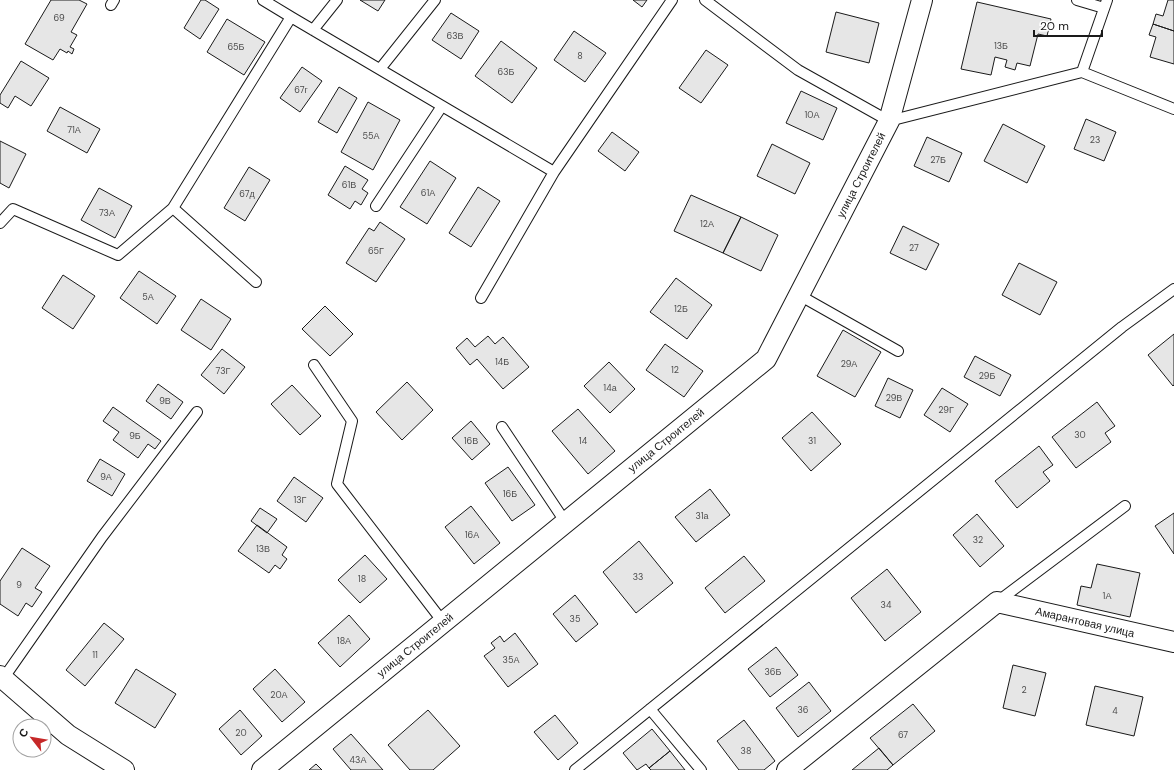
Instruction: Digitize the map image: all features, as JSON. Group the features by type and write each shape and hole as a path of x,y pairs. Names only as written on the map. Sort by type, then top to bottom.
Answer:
{"street":[{"name":"улица Строителей","path":"262,770 766,359 889,120 922,0"},
{"path":"786,770 996,602"},
{"name":"Амарантовая улица","path":"996,602 1174,642"},
{"path":"1,678 68,735 124,770"}],"lane":[{"path":"263,0 554,172"},
{"path":"313,30 337,0"},
{"path":"380,69 435,0"},
{"path":"481,298 554,172 672,0"},
{"path":"705,0 798,70 889,120 1082,72 1174,109"},
{"path":"1078,0 1105,4 1082,72"},
{"path":"0,223 13,209 118,254 173,208 291,17"},
{"path":"376,206 442,106"},
{"path":"173,208 256,282"},
{"path":"575,770 1122,327 1174,289"},
{"path":"799,295 898,351"},
{"path":"314,365 352,421 337,484 443,622"},
{"path":"1,678 102,537 197,412"},
{"path":"502,427 566,523"},
{"path":"996,602 1125,506"},
{"path":"650,709 701,770"}],"building":[{"path":"51,0 79,0 87,4 71,32 77,35 70,47 74,49 72,54 68,51 67,53 60,49 53,60 25,44"},
{"path":"201,0 205,0 219,9 200,39 184,28"},
{"path":"360,0 385,0 378,11"},
{"path":"633,0 647,0 642,7"},
{"path":"1168,0 1174,0 1174,31 1153,24 1156,14 1163,16"},
{"path":"977,2 1051,19 1047,36 1038,34 1030,66 1017,63 1015,70 1005,67 1007,60 995,57 991,75 961,69"},
{"path":"836,12 879,23 869,63 826,52"},
{"path":"451,13 479,31 461,59 432,40"},
{"path":"227,19 265,42 244,75 207,52"},
{"path":"1153,24 1174,31 1174,64 1150,57 1156,37 1149,35"},
{"path":"574,31 606,53 585,82 554,60"},
{"path":"501,41 537,68 512,103 475,76"},
{"path":"706,50 728,65 701,103 679,88"},
{"path":"21,61 49,78 31,106 15,96 8,108 0,103 0,95"},
{"path":"302,67 322,81 300,112 280,98"},
{"path":"339,87 357,98 337,133 318,122"},
{"path":"801,91 837,108 823,140 786,123"},
{"path":"368,102 400,120 373,170 341,152"},
{"path":"60,107 100,129 87,153 47,131"},
{"path":"1086,119 1116,132 1104,161 1074,149"},
{"path":"1003,124 1045,146 1027,183 984,161"},
{"path":"612,132 639,152 625,171 598,151"},
{"path":"927,137 962,153 949,182 914,166"},
{"path":"0,141 26,154 9,188 0,183"},
{"path":"772,144 810,163 795,194 757,176"},
{"path":"430,161 456,178 427,224 400,207"},
{"path":"345,166 368,180 362,189 368,193 361,205 355,201 350,209 328,195"},
{"path":"249,167 270,180 245,221 224,208"},
{"path":"478,187 500,201 471,247 449,233"},
{"path":"99,188 132,206 115,238 81,220"},
{"path":"691,195 741,217 723,253 674,231"},
{"path":"741,217 778,235 761,271 723,253"},
{"path":"380,222 405,239 376,282 346,263 369,228 374,231"},
{"path":"903,226 939,244 926,270 890,253"},
{"path":"1019,263 1057,282 1040,315 1002,295"},
{"path":"139,271 176,296 157,324 120,298"},
{"path":"63,275 95,296 73,329 42,308"},
{"path":"676,278 712,305 687,339 650,312"},
{"path":"201,299 231,319 211,350 181,330"},
{"path":"325,306 353,334 330,356 302,329"},
{"path":"843,330 881,352 855,397 817,376"},
{"path":"1174,334 1174,385 1173,386 1148,355"},
{"path":"488,336 495,344 503,337 529,367 503,389 477,359 470,365 456,348 467,338 475,347"},
{"path":"665,344 703,371 684,397 646,370"},
{"path":"222,349 245,367 224,394 201,375"},
{"path":"975,356 1011,375 1000,396 964,377"},
{"path":"609,362 635,389 610,413 584,386"},
{"path":"888,378 913,390 900,418 875,406"},
{"path":"407,382 433,410 402,440 376,412"},
{"path":"158,384 183,402 171,419 146,401"},
{"path":"292,385 321,416 300,435 271,404"},
{"path":"942,388 968,404 950,432 924,415"},
{"path":"1097,402 1115,426 1105,433 1111,442 1076,468 1052,437"},
{"path":"113,407 161,441 155,449 148,444 138,458 113,440 119,432 103,421"},
{"path":"578,409 615,451 588,474 552,431"},
{"path":"812,412 841,444 811,471 782,438"},
{"path":"471,421 490,444 472,460 452,438"},
{"path":"1039,446 1053,465 1043,472 1050,481 1017,508 995,481"},
{"path":"100,459 125,474 112,496 87,481"},
{"path":"508,467 535,505 512,521 485,483"},
{"path":"294,477 323,498 306,522 277,501"},
{"path":"710,489 730,515 696,542 675,517"},
{"path":"471,506 500,543 474,564 445,527"},
{"path":"260,508 277,519 267,533 251,521"},
{"path":"1174,513 1174,554 1155,526"},
{"path":"977,514 1004,546 980,567 953,535"},
{"path":"257,525 287,547 282,555 287,559 280,569 275,565 269,573 238,551"},
{"path":"639,541 673,583 636,613 603,572"},
{"path":"22,548 50,566 35,588 42,592 32,607 26,603 18,616 0,604 0,581"},
{"path":"365,555 387,579 360,603 338,580"},
{"path":"744,556 765,581 725,613 705,588"},
{"path":"1097,564 1140,573 1130,617 1077,605 1081,586 1091,588"},
{"path":"887,569 921,612 885,641 851,598"},
{"path":"575,595 598,624 576,642 553,614"},
{"path":"349,615 370,639 340,667 318,643"},
{"path":"104,623 124,639 85,686 66,670"},
{"path":"515,633 538,664 508,687 484,656 495,648 491,643 500,636 504,642"},
{"path":"776,647 798,675 770,697 748,669"},
{"path":"1013,665 1046,673 1035,716 1003,708"},
{"path":"136,669 176,694 155,728 115,703"},
{"path":"275,669 305,702 282,722 253,689"},
{"path":"809,682 831,711 798,737 776,708"},
{"path":"1095,686 1143,697 1134,736 1086,725"},
{"path":"913,704 935,731 893,765 870,738"},
{"path":"240,710 262,736 241,755 219,729"},
{"path":"428,710 460,746 433,770 410,770 388,745"},
{"path":"555,715 578,743 558,760 534,732"},
{"path":"744,720 775,761 764,770 739,770 717,741"},
{"path":"652,729 670,751 649,768 646,764 637,770 623,753"},
{"path":"351,734 383,770 351,770 333,749"},
{"path":"879,748 893,765 887,770 852,770"},
{"path":"670,751 685,770 651,770 649,768"},
{"path":"316,764 322,770 309,770"}]}
